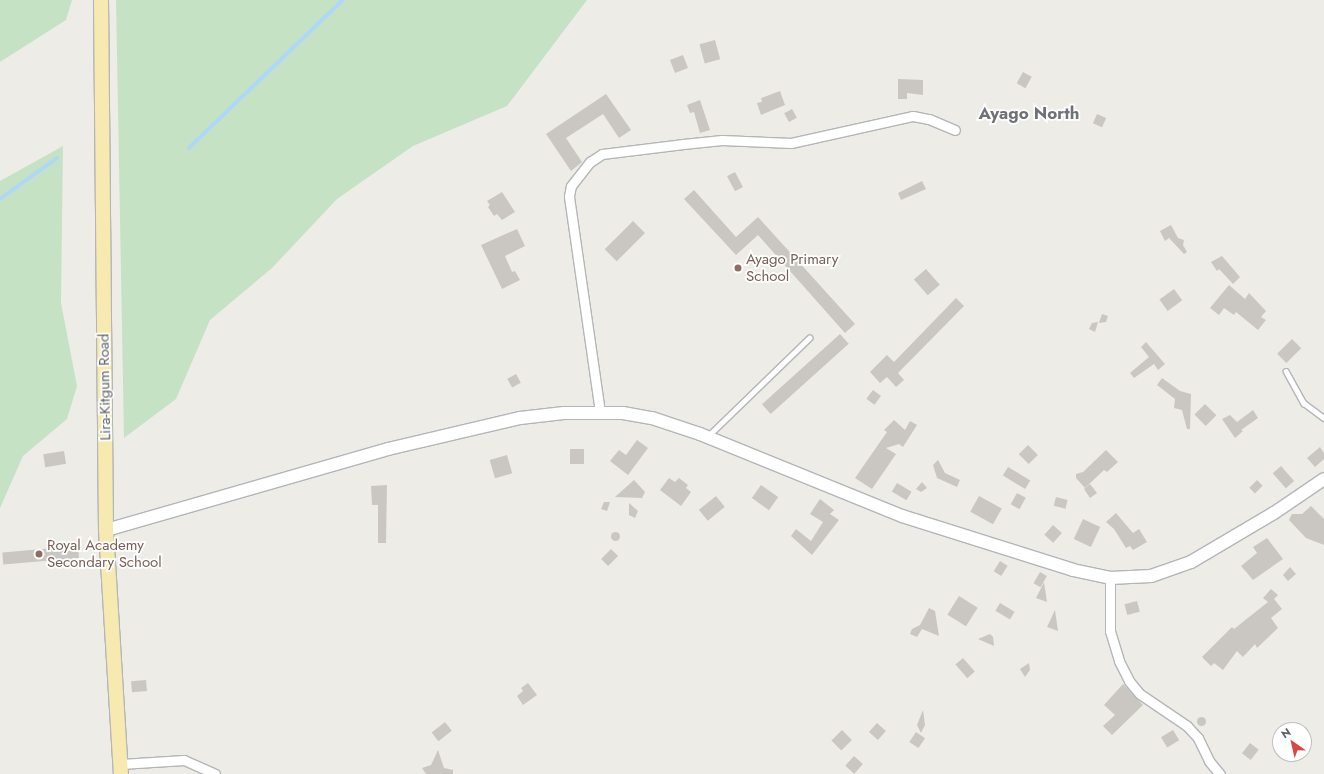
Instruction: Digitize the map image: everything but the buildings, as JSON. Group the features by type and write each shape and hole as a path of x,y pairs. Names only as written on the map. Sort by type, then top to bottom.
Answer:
{"main road":[{"name":"Lira-Kitgum Road","path":"101,0 106,530 121,769"}],"street":[{"path":"600,412 569,196 571,186 590,162 602,154 722,140 791,143 860,125 912,116 929,119 955,130"},
{"path":"106,530 388,449 520,418 564,412 623,413 652,418 706,437 902,516 1073,570 1110,578 1151,576 1191,562 1274,514 1324,479"},
{"path":"1110,578 1110,631 1120,661 1129,681 1140,694 1187,726 1198,738 1209,761 1220,774"},
{"path":"121,769 184,760 215,774"}],"lane":[{"path":"706,437 808,338"},
{"path":"1286,371 1304,403 1324,418"}],"green space":[{"path":"0,0 72,0 66,20 0,62"},
{"path":"116,0 587,0 507,106 413,146 337,199 272,268 210,320 176,399 124,438"},
{"path":"63,146 61,303 77,386 67,419 23,456 0,508 0,181"}],"waterway":[{"path":"189,148 343,0"},
{"path":"0,199 57,158"}],"place":[{"name":"Ayago Primary School","path":"738,268"},
{"name":"Royal Academy Secondary School","path":"39,554"}],"district":[{"name":"Ayago North","path":"1029,114"}]}
